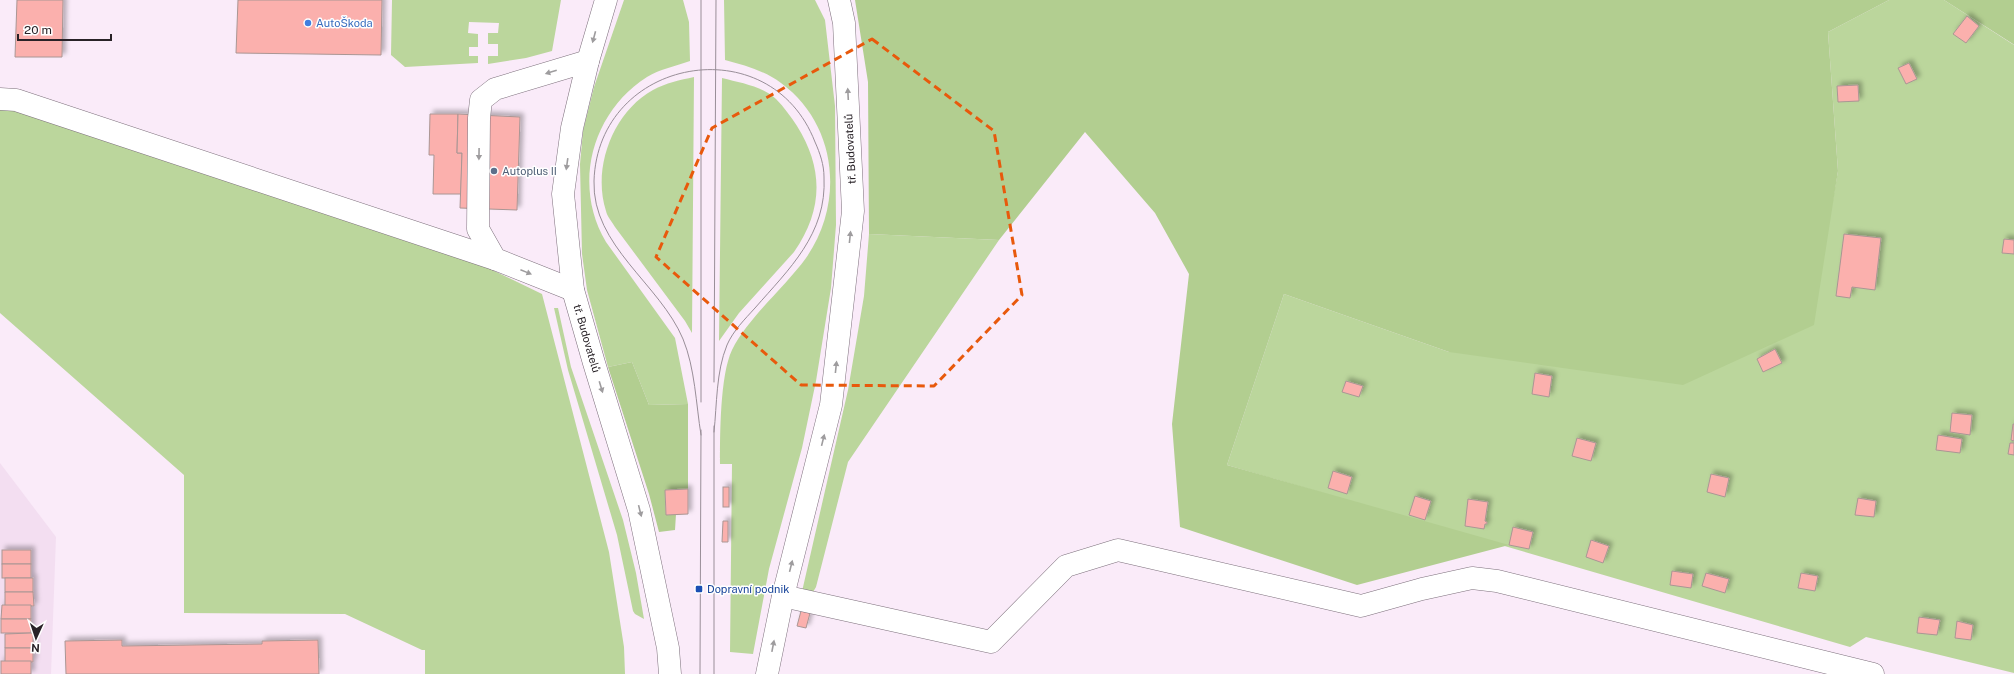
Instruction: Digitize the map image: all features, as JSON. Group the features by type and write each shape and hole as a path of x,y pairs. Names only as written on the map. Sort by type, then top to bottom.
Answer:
{"street":[{"name":"tř. Budovatelů","path":"606,0 588,61 572,128 563,194 573,290 640,510 668,648 670,674"},
{"name":"tř. Budovatelů","path":"767,674 783,596 831,406 853,211 844,23 839,0"},
{"path":"495,259 478,229 481,100 495,89 588,61"},
{"path":"0,99 16,100 495,259 573,290"},
{"path":"783,596 991,642 1066,566 1118,550 1361,606 1422,589 1472,578 1497,581 1873,674"}],"highlighted area":[{"path":"872,39 994,131 1022,295 934,386 801,385 656,257 712,128"}],"shaded area":[{"path":"0,463 56,537 51,674 0,674"}],"green space":[{"path":"392,0 561,0 552,51 526,58 488,64 488,56 498,56 498,44 488,44 488,33 498,33 499,23 469,22 468,33 478,34 478,47 469,47 469,56 478,56 478,63 405,67 391,55"},
{"path":"624,0 683,0 689,22 690,61 647,77 628,92 613,110 601,130 593,151 590,174 590,197 596,220 606,242 675,338 688,404 649,405 632,362 608,367 587,290 582,254 580,164 583,131 594,87"},
{"path":"724,0 815,0 825,20 835,106 836,225 831,288 816,381 802,448 769,569 753,654 730,652 732,464 720,464 720,437 725,374 732,350 747,326 806,258 818,236 826,213 830,189 829,165 824,142 814,120 800,100 781,83 768,75 747,66 725,60"},
{"path":"855,0 1889,0 1828,32 1838,171 1814,325 1683,385 1449,352 1284,294 1227,465 1509,545 1357,585 1180,527 1172,424 1189,274 1155,213 1085,132 999,240 869,234 868,82"},
{"path":"1889,0 1944,0 2014,45 2014,673 1866,637 1850,647 1227,465 1284,294 1449,352 1828,227 1838,171 1828,32"},
{"path":"1944,0 2014,0 2014,45 2013,44"},
{"path":"694,77 692,333 685,321 608,217 602,194 602,177 604,160 609,143 627,112 639,100 653,90"},
{"path":"722,78 758,88 776,99 782,105 806,142 816,174 816,189 815,205 810,221 804,236 794,252 739,313 719,341"},
{"path":"0,103 486,267 542,294 609,552 624,647 625,674 425,674 425,650 422,650 345,614 184,613 184,475 0,313"},
{"path":"869,234 999,240 848,462 816,587 813,592 801,596 848,390 864,296"},
{"path":"554,308 558,308 571,367 623,520 636,573 644,619 635,614 633,611 617,535 568,370"},
{"path":"632,362 649,405 688,404 688,489 665,490 666,515 676,514 675,530 659,532 649,494 608,367"}],"building":[{"path":"17,0 63,0 62,57 15,57"},
{"path":"238,0 382,0 381,55 236,53"},
{"path":"1967,16 1979,26 1966,43 1953,34"},
{"path":"1909,63 1917,79 1906,84 1898,68"},
{"path":"1858,85 1859,101 1838,102 1837,86"},
{"path":"430,114 458,114 457,153 462,153 461,194 433,194 434,155 429,155"},
{"path":"458,114 520,117 517,210 460,208 462,153 457,153"},
{"path":"1844,234 1881,238 1875,290 1852,287 1850,298 1836,296"},
{"path":"2004,239 2014,240 2014,254 2002,253"},
{"path":"1775,349 1782,363 1763,372 1757,359"},
{"path":"1535,373 1552,376 1549,397 1532,394"},
{"path":"1346,381 1363,386 1359,397 1342,392"},
{"path":"1952,413 1972,415 1970,435 1950,432"},
{"path":"2014,424 2014,441 2011,440"},
{"path":"1938,435 1962,439 1960,453 1936,450"},
{"path":"1577,438 1596,443 1591,461 1572,456"},
{"path":"2010,443 2014,443 2014,455 2008,454"},
{"path":"1333,471 1352,477 1347,494 1328,488"},
{"path":"1711,474 1729,478 1725,497 1707,492"},
{"path":"723,487 729,487 729,507 723,507"},
{"path":"688,489 688,514 666,515 665,490"},
{"path":"1415,496 1431,501 1425,520 1409,515"},
{"path":"1858,498 1876,501 1874,517 1855,515"},
{"path":"1468,499 1488,502 1485,521 1487,524 1485,524 1484,529 1465,526"},
{"path":"723,521 728,521 728,542 722,542"},
{"path":"1513,527 1533,532 1529,549 1509,545"},
{"path":"1591,540 1609,546 1603,563 1586,557"},
{"path":"2,550 31,550 31,564 2,564"},
{"path":"2,564 31,564 31,578 2,578"},
{"path":"1672,571 1693,574 1691,588 1670,585"},
{"path":"1706,573 1729,579 1725,593 1702,586"},
{"path":"1801,573 1818,576 1815,591 1798,588"},
{"path":"5,578 33,578 33,592 5,592"},
{"path":"5,592 33,592 34,606 5,606"},
{"path":"2,605 31,605 31,619 1,619"},
{"path":"801,611 810,613 806,628 797,626"},
{"path":"1919,617 1940,620 1937,635 1917,633"},
{"path":"1,619 31,619 31,633 1,633"},
{"path":"1957,621 1973,625 1971,640 1955,638"},
{"path":"5,634 33,634 33,648 5,648"},
{"path":"122,640 122,646 262,644 262,641 318,640 319,674 66,674 65,641"},
{"path":"5,648 33,648 33,662 5,662"},
{"path":"1,661 31,661 31,674 1,674"}],"tram line":[{"path":"701,0 701,402"},
{"path":"714,382 716,0"},
{"path":"701,435 693,374 683,339 659,300 615,245 604,225 596,204 594,181 603,139 624,106 654,84 689,72 726,71 762,82 793,105 817,146 824,177 823,197 819,216 803,249 781,279 732,335 727,345 723,355 719,377 714,432"},
{"path":"714,426 714,674"},
{"path":"700,674 701,430"}],"place":[{"name":"AutoŠkoda","path":"308,23"},
{"name":"Autoplus II","path":"494,171"},
{"name":"Dopravní podnik","path":"699,589"}]}
